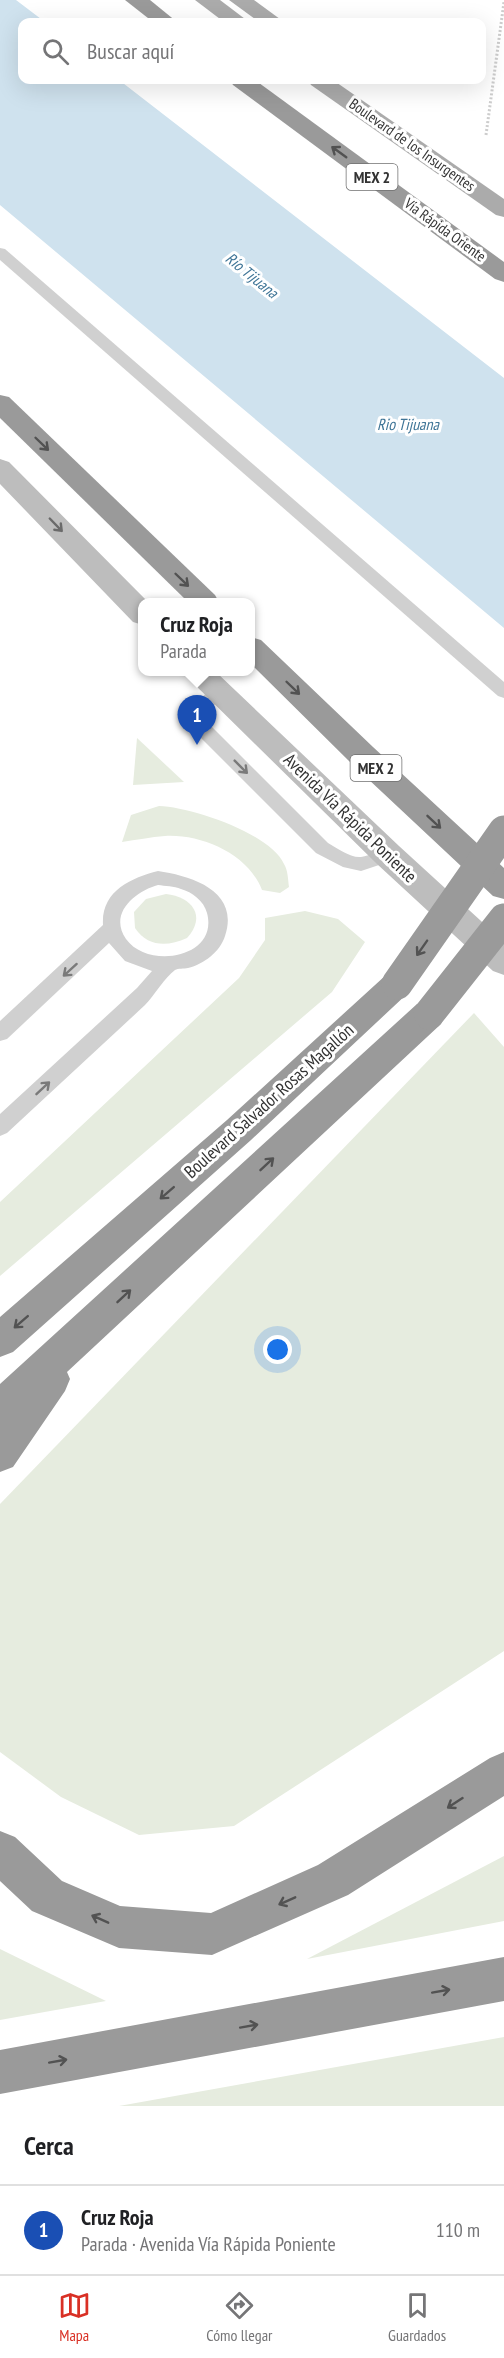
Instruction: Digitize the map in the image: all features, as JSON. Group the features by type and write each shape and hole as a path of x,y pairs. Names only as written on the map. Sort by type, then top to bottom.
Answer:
{"highway":[{"path":"136,0 161,18"},
{"name":"Vía Rápida Oriente","path":"246,84 504,274"},
{"path":"0,403 200,598"},
{"name":"MEX 2","path":"255,651 362,755 504,887"},
{"name":"Boulevard Salvador Rosas Magallón","path":"0,1340 239,1130 397,984 504,831"},
{"path":"0,1408 429,1014 504,919"},
{"path":"0,1454 81,1336"},
{"path":"0,1852 47,1896 119,1927 212,1934 333,1880 504,1772"},
{"path":"0,2072 504,1979"}],"main road":[{"path":"206,0 232,18"},
{"path":"240,0 267,18"},
{"name":"Boulevard de los Insurgentes","path":"325,84 504,210"},
{"name":"Boulevard de los Insurgentes","path":"360,84 504,184"},
{"path":"0,468 138,610"},
{"name":"Avenida Vía Rápida Poniente","path":"208,681 388,855 504,962"}],"lane":[{"path":"0,252 504,692"},
{"path":"208,681 199,710 203,729 322,848 349,862 361,864 388,855"},
{"path":"158,878 175,878 205,891 214,902 219,915 215,936 201,953 187,960 169,964 142,961 131,956 122,948 112,928 111,915 117,902 128,890 142,882 158,878"},
{"path":"0,1033 112,928"},
{"path":"0,1127 144,994 169,964"}],"path":[{"path":"486,135 504,2"}],"shaded area":[{"path":"137,738 184,782 133,785"},
{"path":"159,806 190,811 247,832 276,853 284,864 289,887 280,893 262,890 246,866 235,857 222,849 194,839 165,836 122,842 131,815"},
{"path":"166,894 189,903 194,909 196,922 187,938 172,943 158,944 146,939 135,928 134,912 146,899"},
{"path":"305,911 338,919 365,942 332,992 0,1276 0,1202 239,978 265,940 265,918"},
{"path":"474,1013 504,1047 504,1651 234,1826 139,1835 61,1797 0,1752 0,1504"},
{"path":"504,1856 504,1921 307,1959"},
{"path":"0,1949 106,2001 0,2020"},
{"path":"504,2037 504,2106 119,2106"}],"water":[{"name":"Rio Tijuana","path":"0,0 16,0 40,18 18,18 18,84 124,84 504,378 504,628 0,205"}],"place":[{"name":"Cruz Roja","path":"197,745"}],"water label":[{"name":"Río Tijuana","path":"252,275"}]}
